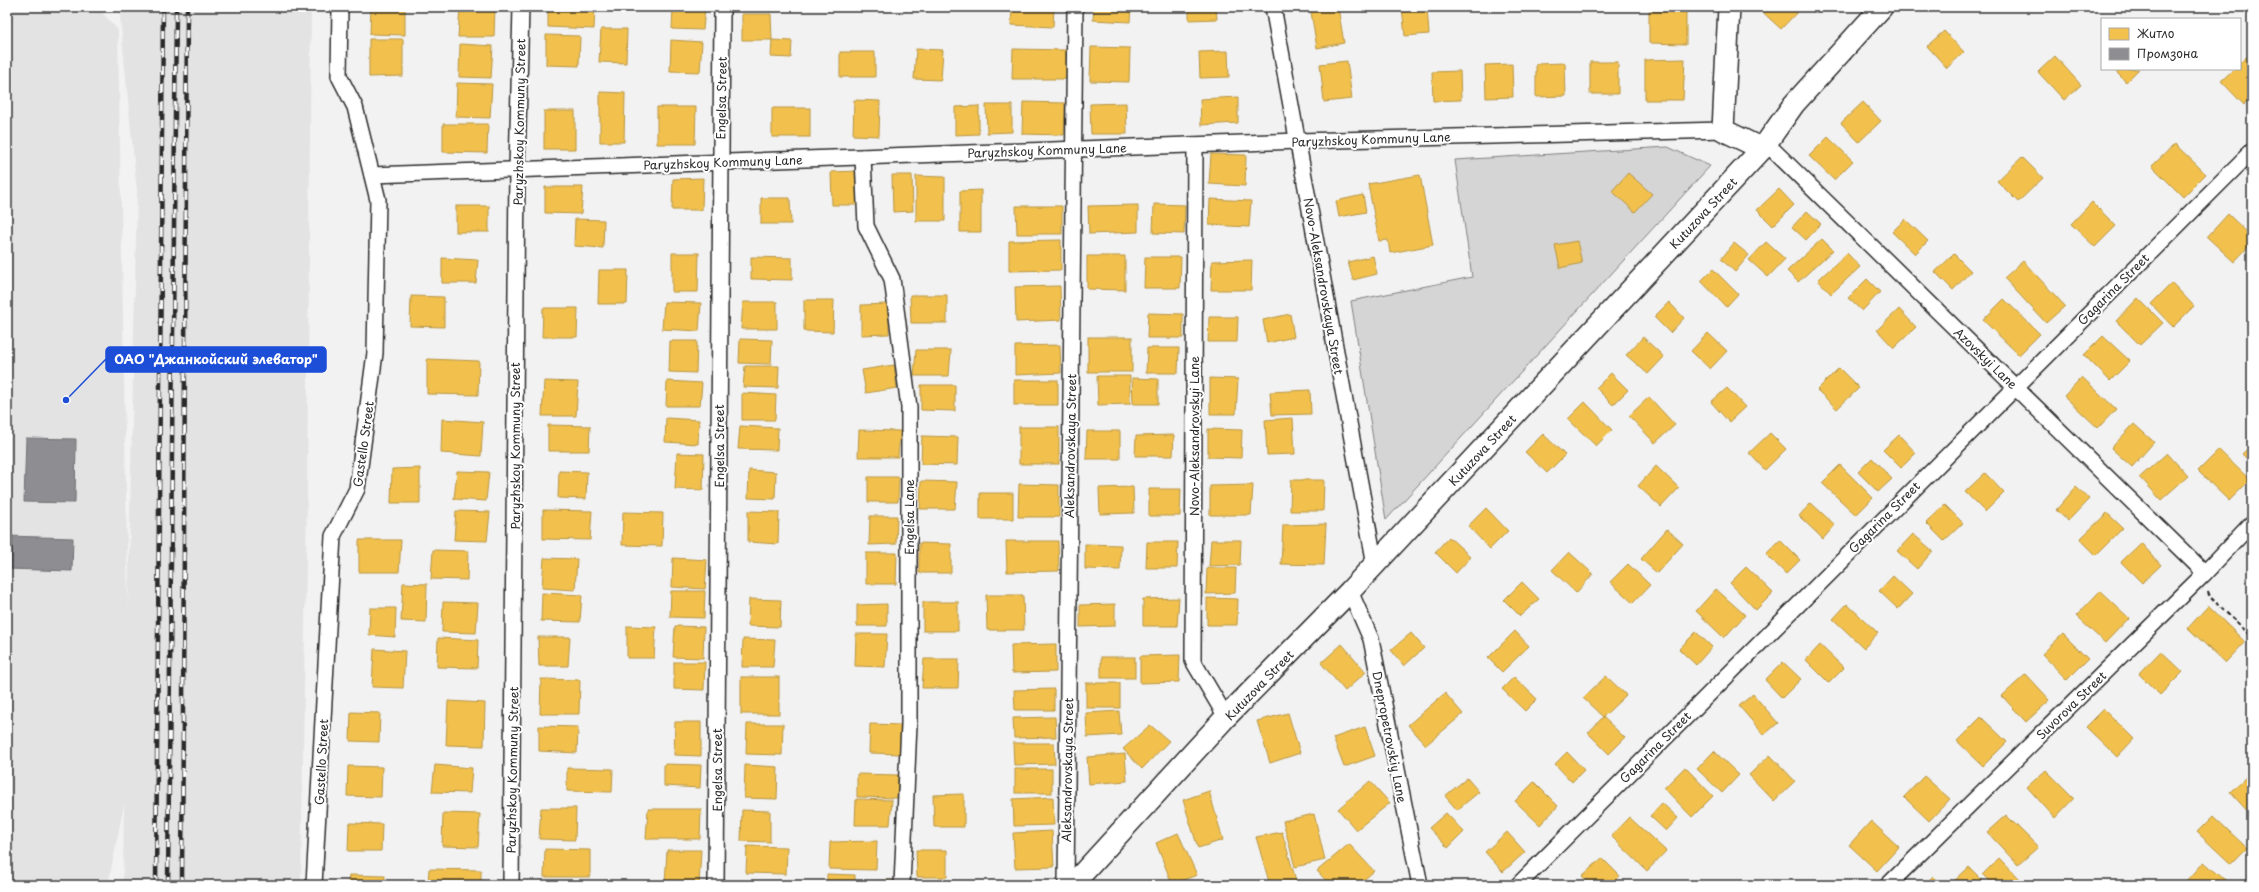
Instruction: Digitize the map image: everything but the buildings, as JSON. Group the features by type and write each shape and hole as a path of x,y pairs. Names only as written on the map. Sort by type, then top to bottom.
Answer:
{"main road":[{"path":"1729,7 1723,130 1764,146"},
{"name":"Kutuzova Street","path":"1072,885 1226,718 1375,565 1764,146 1794,104 1882,7"}],"street":[{"name":"Gastello Street","path":"314,885 333,536 357,489 375,353 378,200 355,107 339,76 340,7"},
{"name":"Paryzhskoy Kommuny Street","path":"511,885 517,170 521,7"},
{"name":"Engelsa Street","path":"716,885 722,7"},
{"name":"Aleksandrovskaya Street","path":"1066,885 1075,7"},
{"name":"Novo-Aleksandrovskaya Street","path":"1273,7 1375,565"},
{"name":"Paryzhskoy Kommuny Lane","path":"372,175 1298,141 1723,130"},
{"name":"Novo-Aleksandrovskyi Lane","path":"1195,145 1193,661 1226,718"},
{"name":"Azovskyi Lane","path":"1764,146 2015,386 2203,575"},
{"name":"Gagarina Street","path":"1518,885 2015,386 2252,151"},
{"name":"Engelsa Lane","path":"863,157 866,226 892,279 909,407 909,724 902,885"},
{"name":"Suvorova Street","path":"1888,885 2203,575 2252,523"},
{"name":"Dnepropetrovskiy Lane","path":"1350,591 1371,640 1420,885"}],"path":[{"path":"2203,575 2210,597 2252,637"}],"shaded area":[{"path":"7,7 97,7 118,30 128,609 137,192 119,7 311,7 307,498 301,885 123,885 124,804 108,885 7,885"},
{"path":"1668,147 1710,166 1386,520 1351,301 1472,277 1455,160"}],"railway":[{"path":"156,885 163,7"},
{"path":"168,885 176,7"},
{"path":"182,885 187,7"}],"place":[{"name":"ОАО \"Джанкойский элеватор\"","path":"66,400"}]}
